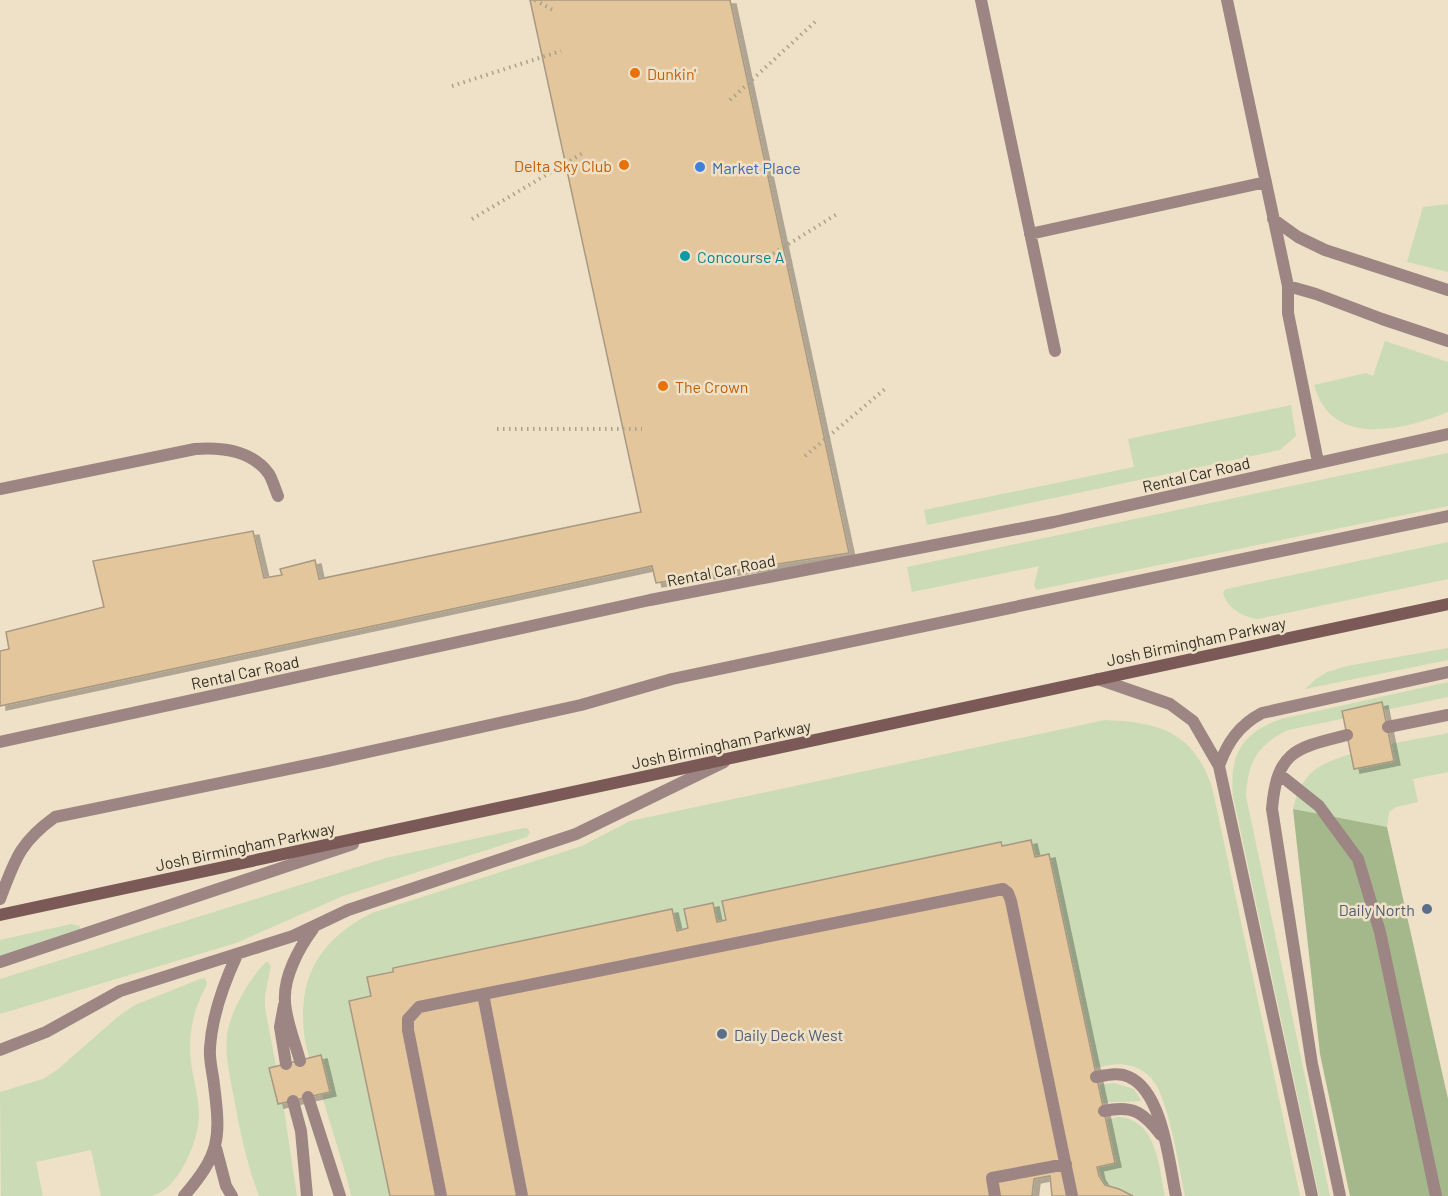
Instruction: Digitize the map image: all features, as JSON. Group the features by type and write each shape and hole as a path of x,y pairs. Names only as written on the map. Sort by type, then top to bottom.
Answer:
{"main road":[{"name":"Josh Birmingham Parkway","path":"0,915 1448,604"}],"lane":[{"path":"981,0 1055,351"},
{"path":"1227,0 1288,286 1288,312 1318,462"},
{"path":"1030,234 1266,182"},
{"path":"1273,219 1298,237 1326,250 1448,291"},
{"path":"1288,286 1448,340"},
{"name":"Rental Car Road","path":"0,742 650,600 1071,519 1448,434"},
{"path":"0,489 195,448 216,447 239,452 257,462 269,475 278,496"},
{"path":"0,899 16,856 36,831 55,817 327,761 581,705 683,677 1448,516"},
{"path":"1219,766 1226,746 1237,731 1262,713 1448,672"},
{"path":"1098,679 1170,704 1193,721 1219,766 1312,1196"},
{"path":"1388,727 1448,714"},
{"path":"1340,1196 1312,1065 1273,819 1273,792 1285,761 1297,750 1347,735"},
{"path":"0,1050 46,1032 120,991 293,936 348,910 576,834 731,758"},
{"path":"1279,774 1319,806 1358,860 1380,932 1436,1196"},
{"path":"0,962 388,832"},
{"path":"441,1196 408,1019 419,1007 1003,889 1008,893 1011,901 1072,1196"},
{"path":"286,1064 280,1027 290,971 301,945 316,926"},
{"path":"184,1196 204,1174 216,1148 219,1129 210,1051 214,1018 225,981 237,955"},
{"path":"483,994 522,1196"},
{"path":"285,1001 300,1061"},
{"path":"1096,1077 1113,1074 1127,1076 1140,1083 1150,1096 1158,1114 1176,1196"},
{"path":"308,1097 340,1196"},
{"path":"293,1101 301,1131 307,1196"},
{"path":"1104,1111 1130,1110 1144,1115 1164,1138"},
{"path":"216,1148 226,1186 232,1196"},
{"path":"995,1196 992,1178 1066,1164"}],"path":[{"path":"535,0 553,9"},
{"path":"730,100 816,21"},
{"path":"453,86 561,51"},
{"path":"472,219 583,153"},
{"path":"763,260 837,214"},
{"path":"805,456 885,389"},
{"path":"497,429 642,429"}],"green space":[{"path":"1448,204 1448,272 1407,262 1423,207"},
{"path":"1385,341 1448,362 1448,412 1416,423 1380,429 1346,424 1332,416 1321,402 1314,385 1366,373 1373,376"},
{"path":"1291,405 1296,436 1280,450 927,525 924,510 1134,467 1128,439"},
{"path":"1448,453 1448,506 1036,590 1034,585 1039,566 912,592 907,567"},
{"path":"1448,542 1448,579 1258,619 1236,611 1228,603 1223,592 1226,589"},
{"path":"1448,648 1448,660 1305,689 1327,672 1347,666"},
{"path":"1448,682 1448,697 1288,730 1262,749 1256,756 1249,773 1246,796 1330,1196 1319,1196 1233,796 1232,781 1236,757 1241,747 1256,731 1281,719"},
{"path":"1105,720 1142,724 1172,734 1184,742 1195,754 1212,787 1300,1196 1185,1196 1168,1117 1152,1079 1141,1070 1123,1064 1095,1068 1049,854 1035,857 1031,840 1002,846 1001,842 723,901 726,920 717,922 713,903 685,909 688,928 677,931 672,909 393,968 393,972 368,977 371,996 349,1001 390,1196 351,1196 308,1053 303,1018 308,981 315,964 337,936 353,924 372,913 582,846 630,821"},
{"path":"1448,733 1448,772 1413,779 1418,802 1396,807 1389,812 1387,827 1293,809 1304,781 1322,765 1337,758 1376,747"},
{"path":"1293,809 1387,827 1448,1099 1448,1196 1350,1196 1320,1054"},
{"path":"524,828 530,832 527,837 343,896 236,943 0,1014 0,979 386,858"},
{"path":"71,924 80,926 80,931 0,958 0,940"},
{"path":"266,962 271,966 265,995 265,1008 276,1066 278,1104 283,1103 297,1196 259,1196 244,1148 228,1066 227,1035 232,1016 247,987"},
{"path":"204,978 207,982 194,1017 190,1048 199,1112 198,1123 192,1148 171,1183 152,1196 101,1196 91,1150 36,1162 43,1196 1,1196 0,1092 43,1079 135,1005"},
{"path":"1114,1083 1134,1089 1141,1100 1102,1103 1098,1085"},
{"path":"1118,1117 1131,1120 1141,1126 1148,1135 1158,1159 1165,1196 1133,1196 1105,1185 1097,1167 1115,1163 1106,1120"}],"building":[{"name":"Concourse A","path":"530,0 730,0 849,553 656,583 652,566 0,706 0,651 9,649 6,632 104,607 93,561 253,531 264,578 282,575 280,569 315,560 319,579 641,512"},
{"path":"1382,702 1394,761 1354,769 1342,711"},
{"name":"Daily Deck West","path":"1031,840 1035,857 1049,854 1115,1163 1097,1167 1099,1176 1105,1185 1133,1196 1052,1196 1050,1176 1034,1179 1032,1196 390,1196 349,1001 371,996 367,977 393,972 393,968 672,909 677,931 688,928 684,909 713,903 717,922 726,920 722,901 1001,842 1002,846"},
{"path":"321,1055 330,1092 278,1104 269,1068"}],"place":[{"name":"Dunkin'","path":"635,73"},
{"name":"Delta Sky Club","path":"624,165"},
{"name":"Market Place","path":"700,167"},
{"name":"Concourse A","path":"685,256"},
{"name":"The Crown","path":"663,386"},
{"name":"Daily North","path":"1427,909"},
{"name":"Daily Deck West","path":"722,1034"}]}
